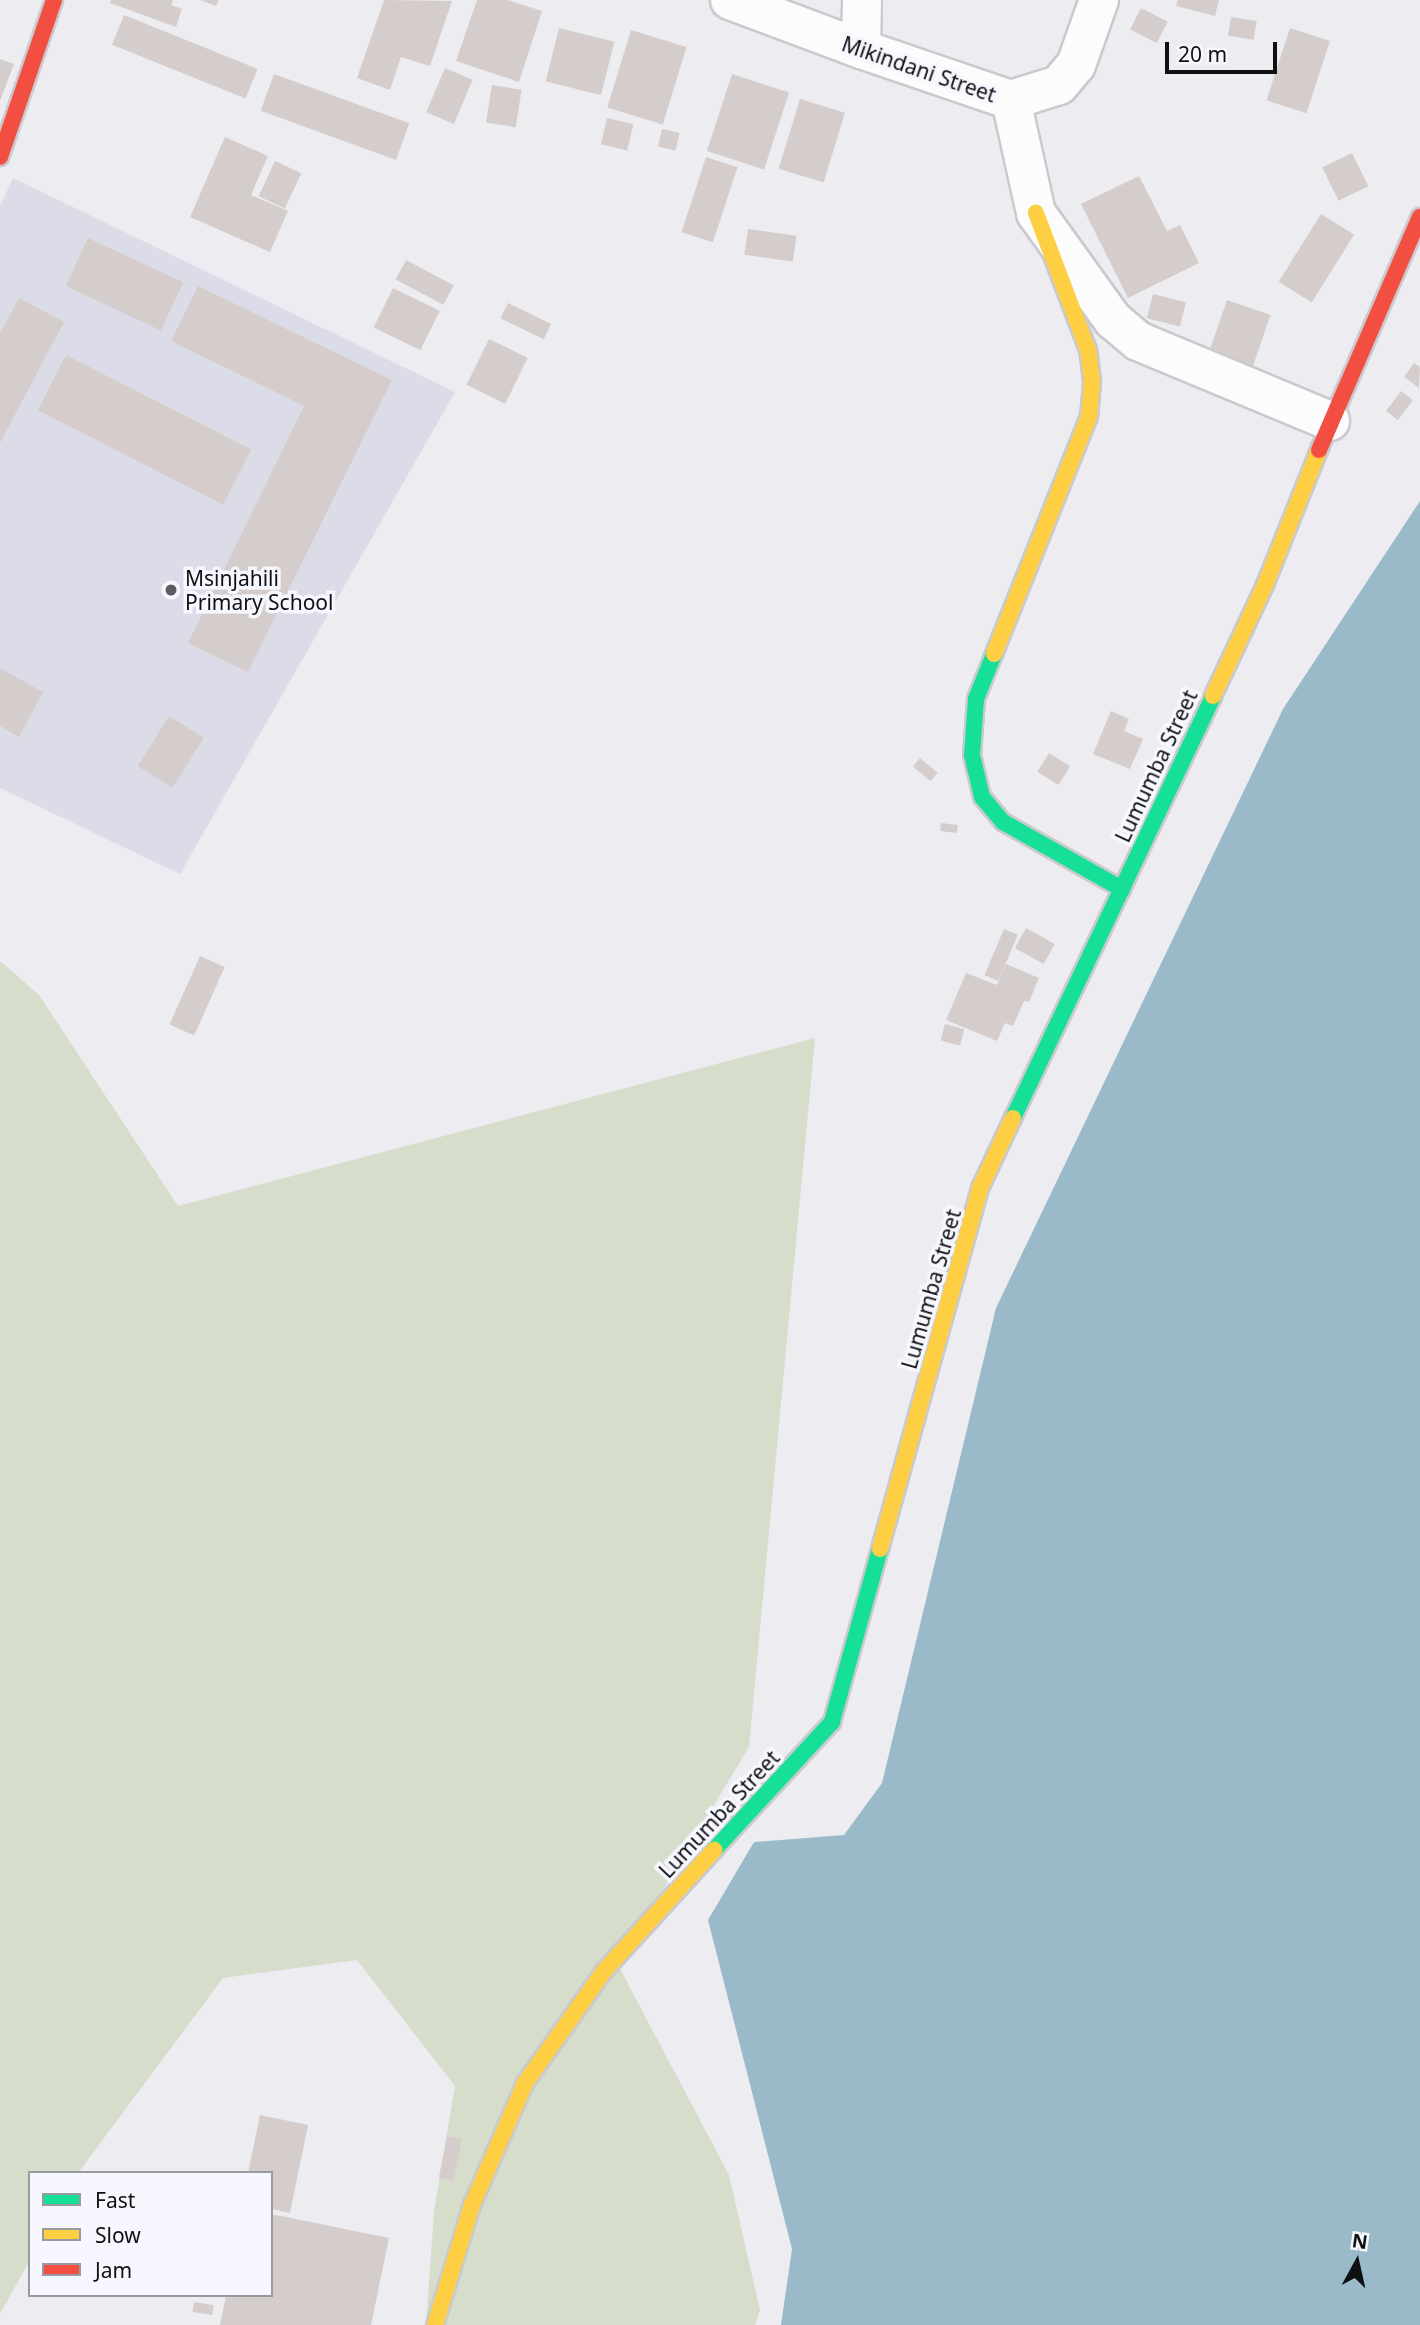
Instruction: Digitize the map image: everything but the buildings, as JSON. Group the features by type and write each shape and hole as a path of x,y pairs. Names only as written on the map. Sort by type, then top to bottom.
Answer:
{"street":[{"path":"0,157 54,0"},
{"name":"Mikindani Street","path":"730,0 861,49 1011,100 1059,85 1076,65 1099,0"},
{"path":"861,49 862,0"},
{"path":"1011,100 1036,213 1087,350 1093,381 1089,417 975,699 972,755 982,797 1003,822 1122,889"},
{"path":"1036,213 1113,320 1138,341 1330,421"},
{"name":"Lumumba Street","path":"435,2325 472,2205 525,2083 604,1971 832,1723 981,1186 1265,585 1330,421 1420,216"}],"shaded area":[{"name":"Msinjahili Primary School","path":"13,178 455,392 180,874 0,788 0,206"}],"green space":[{"path":"0,961 39,995 178,1206 815,1038 749,1747 618,1965 729,2175 760,2310 755,2325 426,2325 434,2212 455,2086 357,1960 223,1978 79,2171 28,2171 28,2264 0,2314"}],"water":[{"path":"1420,501 1420,2325 781,2325 792,2249 708,1920 754,1842 844,1835 882,1783 996,1308 1283,709"}],"traffic: fast":[{"path":"994,654 976,699 972,755 982,797 1003,822 1122,889"},
{"path":"1013,1118 1213,696"},
{"path":"714,1850 832,1722 880,1549"}],"traffic: slow":[{"path":"994,654 1089,417 1092,381 1088,350 1036,213"},
{"path":"1213,696 1265,585 1319,450"},
{"path":"880,1549 981,1186 1013,1118"},
{"path":"435,2325 472,2205 525,2083 604,1971 714,1850"}],"traffic: jam":[{"path":"0,157 54,0"},
{"path":"1319,450 1420,217"}],"place":[{"name":"Msinjahili Primary School","path":"171,590"}]}
